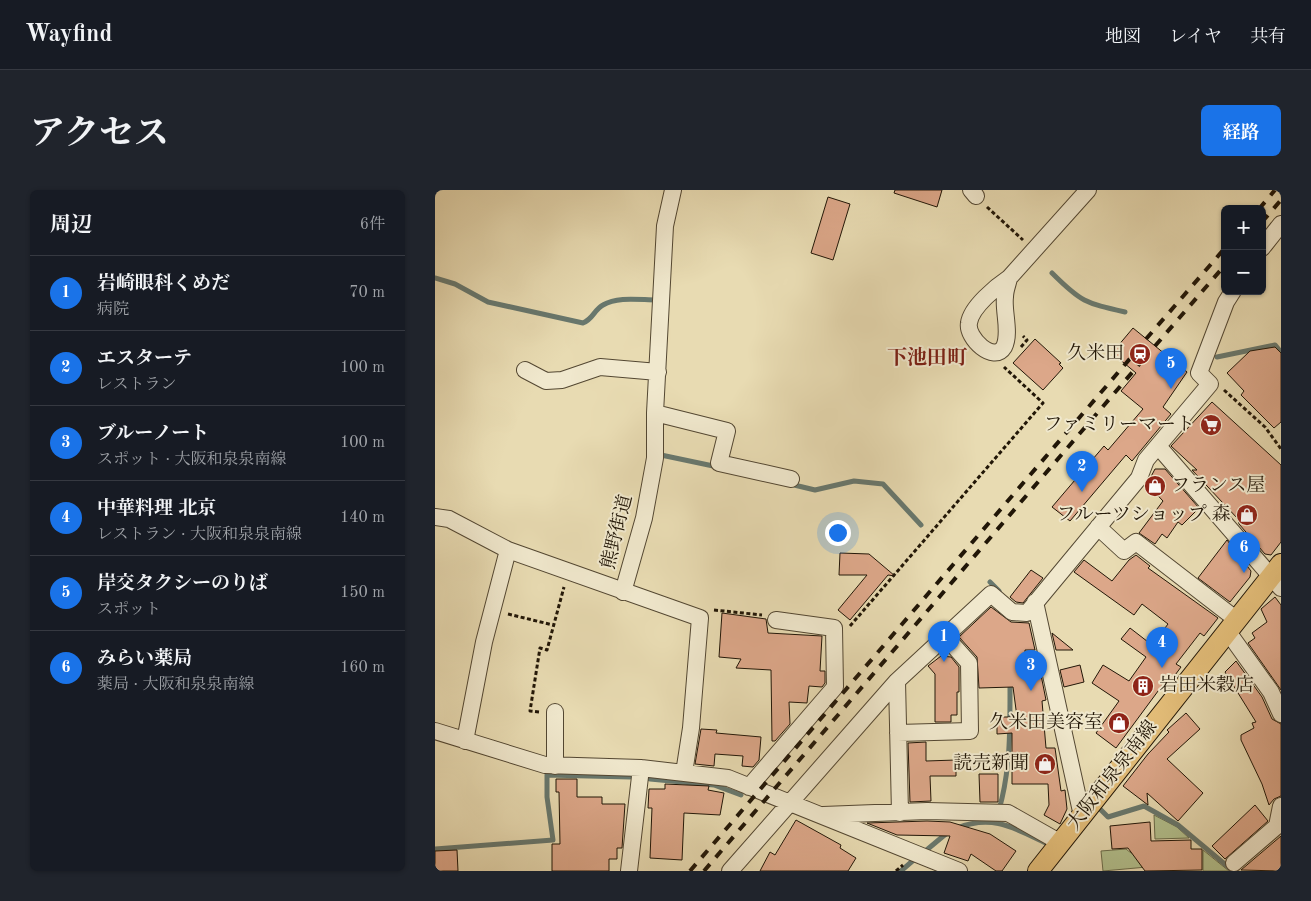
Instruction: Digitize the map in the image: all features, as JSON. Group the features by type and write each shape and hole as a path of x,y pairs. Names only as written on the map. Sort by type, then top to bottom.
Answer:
{"main road":[{"name":"大阪和泉泉南線","path":"1038,871 1233,626 1278,576"}],"street":[{"name":"熊野街道","path":"673,190 665,226 655,413 655,458 644,518 623,592 700,618"},
{"path":"1009,278 1004,297 1004,346 999,351 991,352 983,348 971,337 969,329 971,316 998,285 1009,278 1088,190"},
{"path":"1266,243 1281,224"},
{"path":"731,871 897,680 991,594 1012,612 1027,613 1139,478 1146,460 1159,446 1205,378 1226,302 1230,295"},
{"path":"981,303 995,303 1005,315"},
{"path":"525,370 546,381 562,380 600,367 658,372"},
{"path":"655,413 727,431 719,463 791,479"},
{"path":"1159,446 1278,576"},
{"path":"435,517 449,518 507,550 623,592"},
{"path":"1098,527 1124,550 1136,542 1233,626 1271,692 1281,714"},
{"path":"465,741 484,642 494,609 507,550"},
{"path":"1035,602 1082,816"},
{"path":"684,773 691,728 700,618"},
{"path":"749,787 835,687 834,628 776,620"},
{"path":"898,733 970,731 969,663 945,636"},
{"path":"897,680 900,813"},
{"path":"555,712 555,766"},
{"path":"435,731 545,765 641,768 728,778 959,871"},
{"path":"629,871 641,768"},
{"path":"1234,863 1277,826 1281,806"},
{"path":"816,815 1009,813 1061,843"}],"path":[{"path":"974,193 1026,242"},
{"path":"1005,315 1027,340 1015,354"},
{"path":"834,644 1043,403 1003,368 1009,361"},
{"path":"1205,378 1228,391 1265,427 1281,448"},
{"path":"555,712 530,712 540,648 547,650 569,572"},
{"path":"494,609 553,625"},
{"path":"700,618 703,609 773,616 776,620"}],"green space":[{"path":"1154,815 1177,827 1189,838 1155,839"},
{"path":"1126,849 1158,866 1103,871 1101,851"},
{"path":"1203,850 1229,871 1203,871"}],"building":[{"path":"895,190 942,190 937,207 894,193"},
{"path":"828,197 850,204 833,260 811,253"},
{"path":"1133,328 1187,372 1163,407 1171,414 1132,461 1126,455 1070,521 1052,507 1104,446 1108,450 1143,409 1121,391 1136,373 1112,353"},
{"path":"1035,339 1061,363 1059,364 1063,368 1043,390 1013,363"},
{"path":"1275,347 1281,353 1281,422 1274,428 1241,395 1244,391 1227,373 1250,351"},
{"path":"1212,402 1281,465 1281,542 1271,555 1265,554 1239,524 1238,519 1192,470 1197,470 1171,446"},
{"path":"1155,469 1165,469 1199,508 1182,525 1178,522 1167,538 1162,534 1155,544 1139,533 1163,501 1147,484"},
{"path":"1227,540 1251,571 1250,577 1230,602 1198,578"},
{"path":"840,553 869,554 895,576 888,575 850,620 838,610 867,575 839,575"},
{"path":"1136,555 1150,566 1148,568 1218,618 1204,636 1200,633 1176,664 1181,667 1167,686 1164,683 1116,748 1096,733 1119,701 1092,683 1103,665 1129,681 1146,657 1121,639 1130,628 1152,645 1168,624 1142,604 1134,615 1074,572 1084,560 1112,581 1129,560"},
{"path":"1031,570 1043,578 1023,603 1016,602 1010,597"},
{"path":"1275,597 1281,605 1281,690 1248,643 1255,638 1252,633 1267,622 1261,609"},
{"path":"991,607 1011,622 1029,623 1035,650 1025,650 1025,679 1041,675 1046,700 1042,701 1046,748 1055,748 1061,791 1065,790 1067,809 1060,824 1044,815 1049,805 1048,784 1012,784 1012,733 997,734 997,717 1017,717 1013,687 979,688 977,657 959,637"},
{"path":"722,613 766,619 768,633 822,636 820,671 825,671 825,683 822,687 809,686 807,703 789,702 790,724 775,741 772,741 771,670 736,668 741,659 719,657"},
{"path":"1052,633 1073,650 1056,650"},
{"path":"941,656 951,657 959,667 957,715 951,715 951,722 935,722 935,674 928,666"},
{"path":"1236,661 1262,697 1272,719 1281,724 1281,796 1274,799 1269,805 1262,784 1241,740 1241,735 1254,728 1252,723 1256,722 1225,672"},
{"path":"1080,665 1084,682 1064,687 1060,670"},
{"path":"1186,713 1200,729 1167,759 1203,793 1178,821 1147,793 1148,805 1123,786 1148,754 1169,732 1167,730"},
{"path":"701,729 717,730 716,733 761,737 759,760 753,767 742,766 743,756 715,754 714,766 695,764"},
{"path":"926,742 926,761 956,760 956,776 930,776 931,801 910,802 908,743"},
{"path":"979,774 998,774 998,802 980,802"},
{"path":"556,779 577,779 577,797 602,797 602,804 625,804 622,848 617,848 617,859 609,859 609,871 552,871 552,844 560,844 559,792 556,792"},
{"path":"665,784 709,786 708,790 724,793 720,815 684,813 682,860 650,858 652,808 648,808 649,789 665,789"},
{"path":"1255,805 1268,821 1225,859 1212,846"},
{"path":"796,820 841,845 840,848 856,858 848,871 760,871 770,852 775,855"},
{"path":"950,822 990,834 1016,851 1002,871 996,871 971,854 968,861 944,853 950,836 897,835 867,823"},
{"path":"1150,822 1151,841 1191,840 1191,849 1202,849 1202,870 1145,871 1128,848 1112,849 1110,826"},
{"path":"1281,836 1281,871 1241,870"},
{"path":"457,850 458,871 435,871 435,851"}],"waterway":[{"path":"1052,273 1084,300 1125,312"},
{"path":"435,278 455,284 488,302 583,323 600,307 615,300 657,300 657,303"},
{"path":"1217,357 1275,345 1281,352"},
{"path":"661,455 718,467"},
{"path":"790,484 815,490 854,481 883,484 921,525"},
{"path":"990,582 999,591"},
{"path":"999,810 1008,763 1010,682"},
{"path":"435,849 553,840 547,797 547,775 630,777"},
{"path":"650,779 714,785 741,795"},
{"path":"1100,809 1108,817 1144,806 1178,825 1233,871"},
{"path":"957,828 982,822 993,823 1013,828 1046,843"},
{"path":"923,853 947,833"},
{"path":"901,871 916,858"}],"railway":[{"path":"1262,205 1275,190"},
{"path":"1266,217 1281,200"},
{"path":"1146,339 1223,250"},
{"path":"1155,346 1221,270"},
{"path":"690,871 1140,347"},
{"path":"704,871 1148,354"}],"place":[{"name":"久米田","path":"1140,354"},
{"name":"岸交タクシーのりば","path":"1171,389"},
{"name":"ファミリーマート","path":"1211,425"},
{"name":"フランス屋","path":"1155,486"},
{"name":"エスターテ","path":"1082,492"},
{"name":"フルーツショップ 森","path":"1247,515"},
{"name":"みらい薬局","path":"1244,573"},
{"name":"岩崎眼科くめだ","path":"944,662"},
{"name":"中華料理 北京","path":"1162,668"},
{"name":"岩田米穀店","path":"1143,686"},
{"name":"ブルーノート","path":"1031,691"},
{"name":"久米田美容室","path":"1119,723"},
{"name":"読売新聞","path":"1045,764"}],"district":[{"name":"下池田町","path":"927,359"}]}
